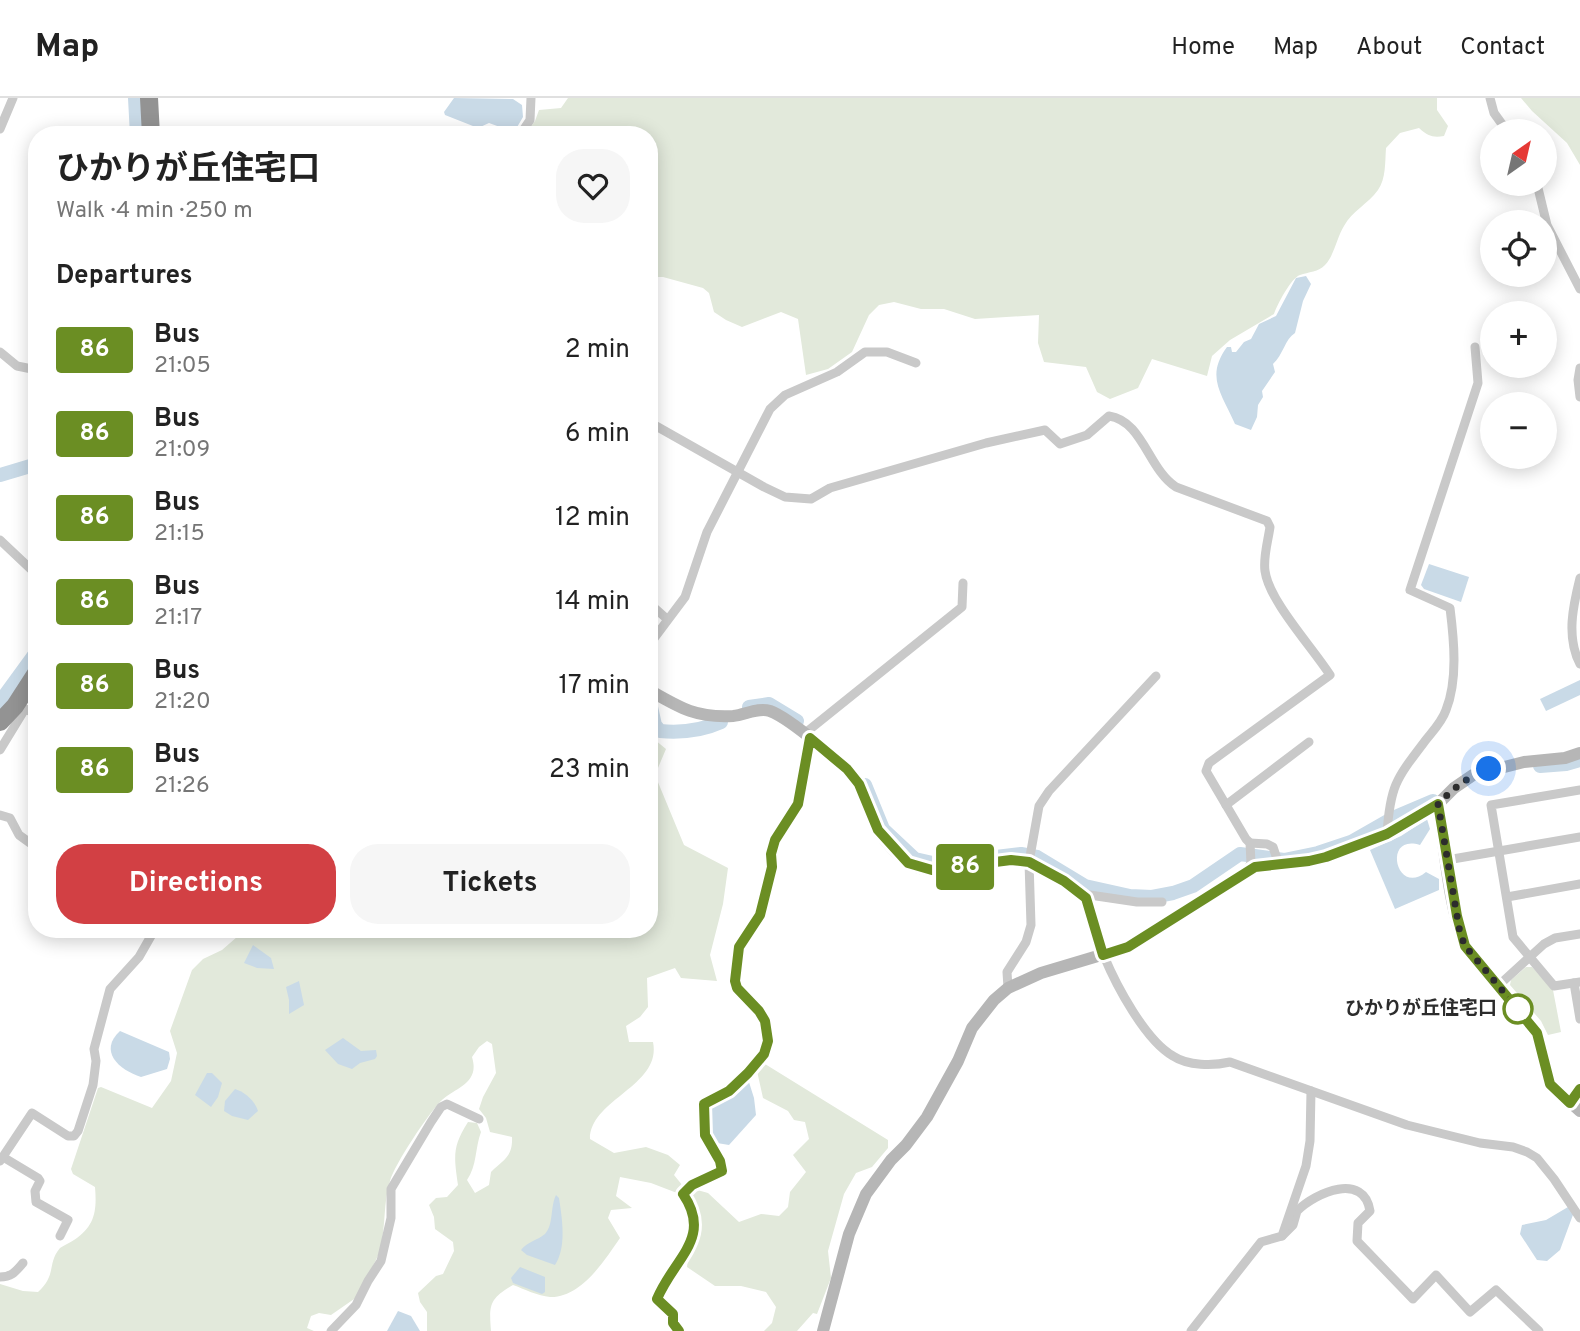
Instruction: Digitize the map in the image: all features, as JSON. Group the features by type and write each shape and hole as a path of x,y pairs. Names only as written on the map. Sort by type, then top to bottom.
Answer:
{"highway":[{"path":"149,98 151,126"},
{"path":"0,722 20,708 28,691"}],"street":[{"path":"0,129 13,98"},
{"path":"526,126 530,120 531,98"},
{"path":"1490,98 1498,119"},
{"path":"1540,196 1546,225 1580,289"},
{"path":"1387,834 1389,802 1394,785 1443,717 1449,700 1454,636 1450,608 1410,590 1478,383 1475,347"},
{"path":"0,352 17,366 28,368"},
{"path":"658,632 685,597 707,532 770,410 785,395 837,372 865,352 887,352 916,363"},
{"path":"1580,368 1580,397"},
{"path":"658,427 785,497 811,499 830,488 986,443 1045,430 1060,444 1087,435 1109,416 1118,417 1133,429 1166,481 1175,487 1267,521 1270,527 1265,570 1268,582 1286,614 1330,675 1209,763 1206,771 1250,843 1251,863 1247,872"},
{"path":"0,540 28,566"},
{"path":"1580,578 1572,612 1572,630 1580,664"},
{"path":"680,1331 673,1323 673,1314 657,1299 695,1229 695,1216 683,1194 692,1185 722,1171 720,1161 705,1135 704,1104 729,1091 748,1073 764,1054 768,1041 765,1021 737,988 735,981 739,947 760,915 772,867 771,854 775,840 798,804 807,736 962,607 963,583"},
{"path":"658,611 667,619"},
{"path":"1008,988 1007,972 1026,942 1031,925 1029,862 1039,806 1049,791 1156,676"},
{"path":"658,695 677,707 699,714 731,716 762,709 771,711 847,769 859,784 878,830 908,863 932,870 1011,860 1029,862 1047,870 1083,894 1137,902 1162,902"},
{"path":"0,750 20,708 28,711"},
{"path":"1226,805 1309,742"},
{"path":"823,1331 849,1234 866,1194 927,1117 958,1061 972,1028 994,1000 1008,988 1041,973 1128,947 1255,867 1326,857 1387,834 1438,804 1454,788 1473,775 1524,762 1565,758 1580,753"},
{"path":"1580,790 1491,805 1513,937 1554,986 1577,982 1580,1019"},
{"path":"1438,804 1460,933 1465,946 1537,1033 1550,1084 1575,1107 1580,1089"},
{"path":"0,815 10,818 19,835 28,842"},
{"path":"1447,860 1580,838"},
{"path":"1250,843 1273,847 1279,865"},
{"path":"1507,897 1580,884"},
{"path":"1083,894 1103,955 1132,1012 1165,1051 1175,1058 1211,1065 1230,1062 1407,1125 1527,1152 1537,1158 1555,1179 1580,1218"},
{"path":"1499,985 1528,957 1555,938 1580,934"},
{"path":"60,1236 68,1220 36,1202 35,1191 40,1181 38,1178 1,1159 32,1113 68,1136 74,1136 78,1131 93,1085 96,1061 94,1049 110,989 139,957 150,938"},
{"path":"1282,1236 1306,1166 1310,1140 1311,1091"},
{"path":"331,1331 356,1305 381,1261 391,1217 391,1189 441,1107 447,1104 479,1119"},
{"path":"1191,1331 1261,1242 1282,1236 1293,1225 1297,1211 1319,1195 1351,1189 1362,1192 1368,1200 1370,1211 1358,1223 1357,1241 1413,1299 1436,1275 1470,1312 1496,1290 1539,1331"},
{"path":"0,1277 8,1277 23,1263"}],"shaded area":[{"path":"568,98 1437,98 1437,110 1448,126 1444,136 1431,136 1419,128 1400,133 1386,148 1381,186 1347,221 1328,261 1320,269 1296,277 1274,314 1230,340 1212,356 1207,376 1152,359 1138,388 1110,399 1097,392 1086,367 1044,362 1038,343 1039,315 975,319 944,309 921,309 894,302 879,305 869,315 852,352 828,369 806,375 798,319 781,312 742,327 714,312 709,293 703,288 658,277 658,126 531,126 539,110 561,108"},
{"path":"1521,98 1580,98 1580,165 1567,143 1558,135 1558,119 1541,119"},
{"path":"658,742 666,749 658,768"},
{"path":"658,782 684,845 728,868 723,904 710,955 717,981 681,978 675,968 647,978 648,1007 640,1017 626,1026 629,1042 653,1042 653,1057 647,1070 637,1081 601,1113 593,1125 590,1139 614,1153 646,1147 668,1155 680,1165 674,1175 683,1186 708,1193 739,1222 761,1214 779,1216 788,1207 790,1192 806,1172 793,1155 809,1139 805,1122 794,1120 788,1111 763,1098 757,1071 765,1064 888,1140 888,1148 872,1167 856,1173 844,1194 828,1251 831,1278 817,1314 813,1313 797,1331 764,1331 772,1323 776,1307 766,1292 741,1286 715,1286 687,1267 697,1227 690,1198 651,1183 620,1177 616,1196 632,1208 611,1210 608,1218 620,1238 582,1285 561,1296 550,1297 513,1285 499,1294 492,1303 491,1331 427,1331 427,1312 418,1293 436,1276 443,1274 454,1251 453,1242 435,1229 429,1205 436,1198 447,1197 458,1185 455,1159 459,1138 468,1122 477,1123 481,1132 473,1169 467,1180 475,1193 489,1185 491,1172 511,1149 512,1137 490,1132 486,1118 479,1109 496,1073 492,1044 487,1041 472,1057 474,1066 470,1079 436,1106 398,1163 386,1198 380,1250 357,1297 331,1315 319,1313 311,1316 307,1328 314,1331 0,1331 0,1284 23,1291 38,1292 48,1280 60,1248 81,1235 93,1217 95,1187 73,1174 71,1169 98,1088 152,1108 171,1081 177,1053 170,1031 192,970 203,959 222,950 236,938 658,938"},
{"path":"1526,967 1532,967 1553,990 1561,1032 1548,1035 1541,1021 1510,985 1511,980"}],"water":[{"path":"454,98 513,99 522,105 523,117 518,126 497,126 489,123 473,126 445,115 444,112"},
{"path":"1306,276 1311,284 1303,301 1295,333 1273,364 1275,372 1262,391 1263,397 1251,430 1235,424 1218,386 1216,377 1220,358 1227,347 1236,352 1244,342 1251,339 1259,324 1276,316 1296,278"},
{"path":"1429,564 1469,577 1461,602 1424,589 1421,585"},
{"path":"1580,680 1580,695 1546,711 1540,699"},
{"path":"1427,819 1430,829 1420,845 1408,844 1401,848 1397,855 1398,863 1407,877 1416,878 1426,872 1439,879 1439,890 1395,909 1370,850 1401,836"},
{"path":"253,945 271,958 274,969 257,968 244,963"},
{"path":"299,981 304,1005 289,1014 286,987"},
{"path":"120,1031 169,1052 167,1069 141,1077 125,1070 111,1052 114,1038"},
{"path":"343,1038 361,1051 376,1050 377,1056 352,1069 338,1064 325,1050"},
{"path":"207,1073 212,1073 222,1083 218,1097 211,1107 195,1095"},
{"path":"748,1079 756,1115 729,1145 717,1143 707,1133 707,1107 741,1087"},
{"path":"235,1089 249,1097 257,1107 258,1111 248,1120 224,1111 225,1101"},
{"path":"556,1195 559,1198 563,1232 561,1250 555,1265 527,1255 521,1250 548,1230"},
{"path":"1568,1207 1574,1212 1560,1250 1547,1261 1537,1260 1520,1234 1522,1225 1546,1220"},
{"path":"520,1267 545,1277 545,1292 542,1294 513,1283 511,1278"},
{"path":"398,1311 411,1316 420,1331 387,1331"}],"waterway":[{"path":"135,98 137,126"},
{"path":"0,475 28,467"},
{"path":"0,702 28,663"},
{"path":"749,707 769,704 797,721"},
{"path":"658,729 660,731 691,731 721,722"},
{"path":"1540,766 1580,760"},
{"path":"865,785 883,829 915,859 937,864 1021,854 1037,857 1085,886 1130,896 1152,897 1193,886 1240,854 1284,860 1351,842 1393,818 1433,801"}],"bus line":[{"name":"86","path":"679,1331 673,1323 673,1314 657,1299 695,1229 695,1216 683,1194 692,1185 722,1171 720,1161 705,1135 704,1104 729,1091 748,1073 764,1054 768,1041 765,1021 737,988 735,981 739,947 760,915 772,867 771,854 775,840 798,804 810,738 847,769 859,784 878,830 908,863 917,867 943,870 1011,860 1029,862 1047,870 1080,891 1086,898 1103,955 1128,947 1255,867 1309,861 1350,849 1387,834 1438,804 1460,933 1465,946 1537,1033 1550,1084 1570,1103 1580,1089"}],"place":[{"name":"ひかりが丘住宅口","path":"1518,1009"}],"route":[{"path":"1489,769 1473,775 1454,788 1438,804 1460,933 1465,946 1518,1009"}]}
